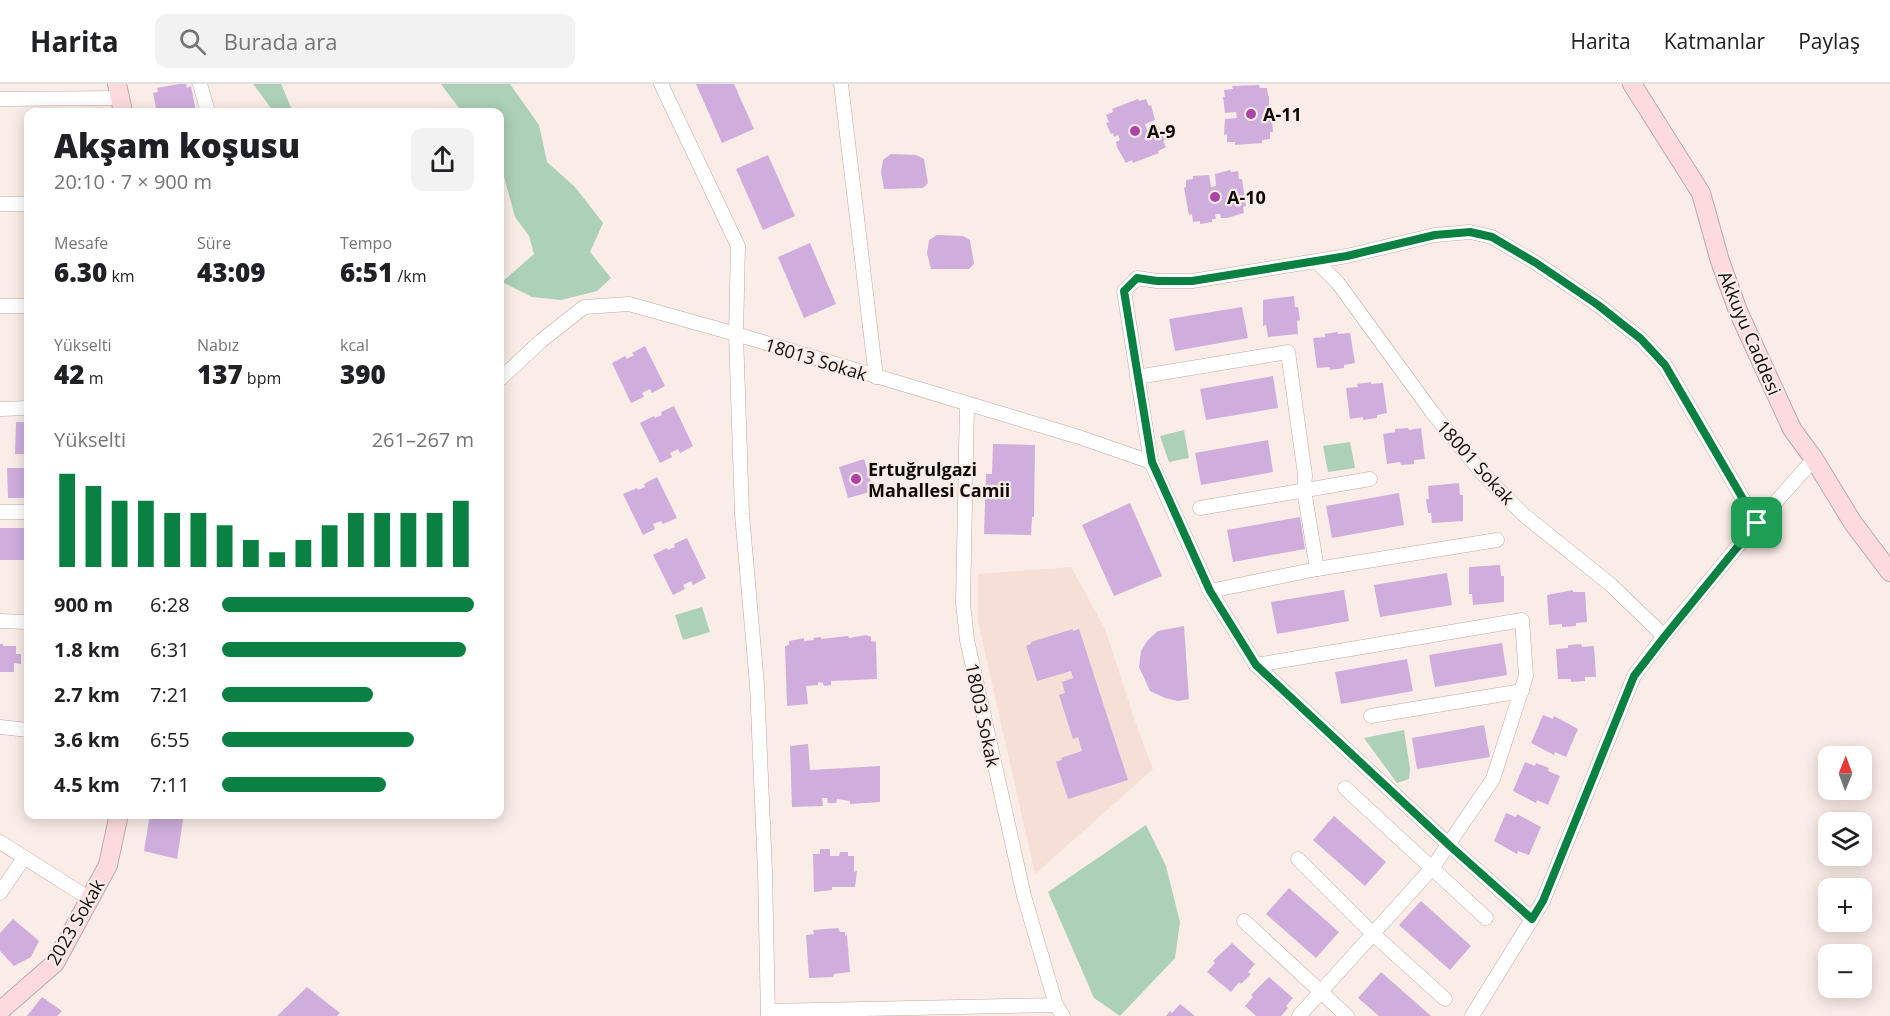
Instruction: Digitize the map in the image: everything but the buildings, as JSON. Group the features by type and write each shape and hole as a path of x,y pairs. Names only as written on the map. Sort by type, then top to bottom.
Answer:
{"street":[{"path":"200,84 207,108"},
{"path":"661,84 738,246 736,334 742,514 757,696 765,872 768,1014 1060,1010"},
{"path":"841,84 876,377"},
{"name":"Akkuyu Caddesi","path":"1632,84 1701,193 1720,261 1738,311 1792,429 1814,459 1853,523 1890,572"},
{"path":"0,99 120,98"},
{"path":"0,204 24,204"},
{"path":"1532,919 1256,665 1210,591 1152,462 1124,291 1137,278 1157,281 1192,281 1317,262 1435,235 1470,232 1492,237 1536,263 1598,305 1641,339 1665,365 1757,523"},
{"name":"18001 Sokak","path":"1317,262 1338,283 1432,412 1482,472 1524,515 1611,585 1665,636"},
{"name":"18013 Sokak","path":"504,375 540,341 584,307 629,304 1079,437 1152,462"},
{"path":"0,306 24,306"},
{"path":"1137,377 1288,352 1305,475 1304,490 1317,569"},
{"name":"18003 Sokak","path":"967,404 963,603 967,640 1024,896 1060,1010"},
{"path":"0,409 24,408"},
{"path":"1472,1016 1543,901 1634,676 1757,523 1814,459"},
{"path":"1200,508 1370,479"},
{"path":"0,512 24,512"},
{"path":"1210,591 1317,569 1497,540"},
{"path":"1256,665 1522,620 1526,676 1493,779 1433,867 1299,1016"},
{"path":"0,621 24,622"},
{"path":"1371,716 1522,691"},
{"path":"0,727 24,730"},
{"path":"1345,788 1486,918"},
{"name":"2023 Sokak","path":"0,1011 56,963 108,865 118,819"},
{"path":"0,842 90,899"},
{"path":"0,893 24,858"},
{"path":"1298,860 1372,933 1445,999"},
{"path":"1245,921 1347,1016"}],"shaded area":[{"path":"1071,567 1105,629 1153,769 1035,874 978,621 978,574"}],"green space":[{"path":"253,84 281,84 291,108 271,108"},
{"path":"441,84 510,84 539,125 547,162 575,187 603,223 590,252 611,278 597,291 561,300 532,297 504,283 504,280 534,254 529,236 515,217 504,177 504,108 459,108"},
{"path":"1184,430 1189,458 1169,462 1160,436"},
{"path":"1350,442 1355,468 1328,472 1323,446"},
{"path":"702,607 710,632 683,640 675,615"},
{"path":"1404,730 1410,769 1409,779 1397,783 1364,738"},
{"path":"1146,825 1166,866 1180,922 1175,958 1120,1016 1094,998 1048,892"}],"place":[{"name":"A-11","path":"1251,114"},
{"name":"A-9","path":"1135,131"},
{"name":"A-10","path":"1215,197"},
{"name":"Ertuğrulgazi Mahallesi Camii","path":"856,479"}],"route":[{"path":"1470,232 1492,237 1536,263 1598,305 1641,339 1665,365 1757,523 1634,676 1543,901 1532,919 1256,665 1210,591 1152,462 1124,291 1137,278 1157,281 1192,281 1317,262 1435,235 1470,232"}]}
